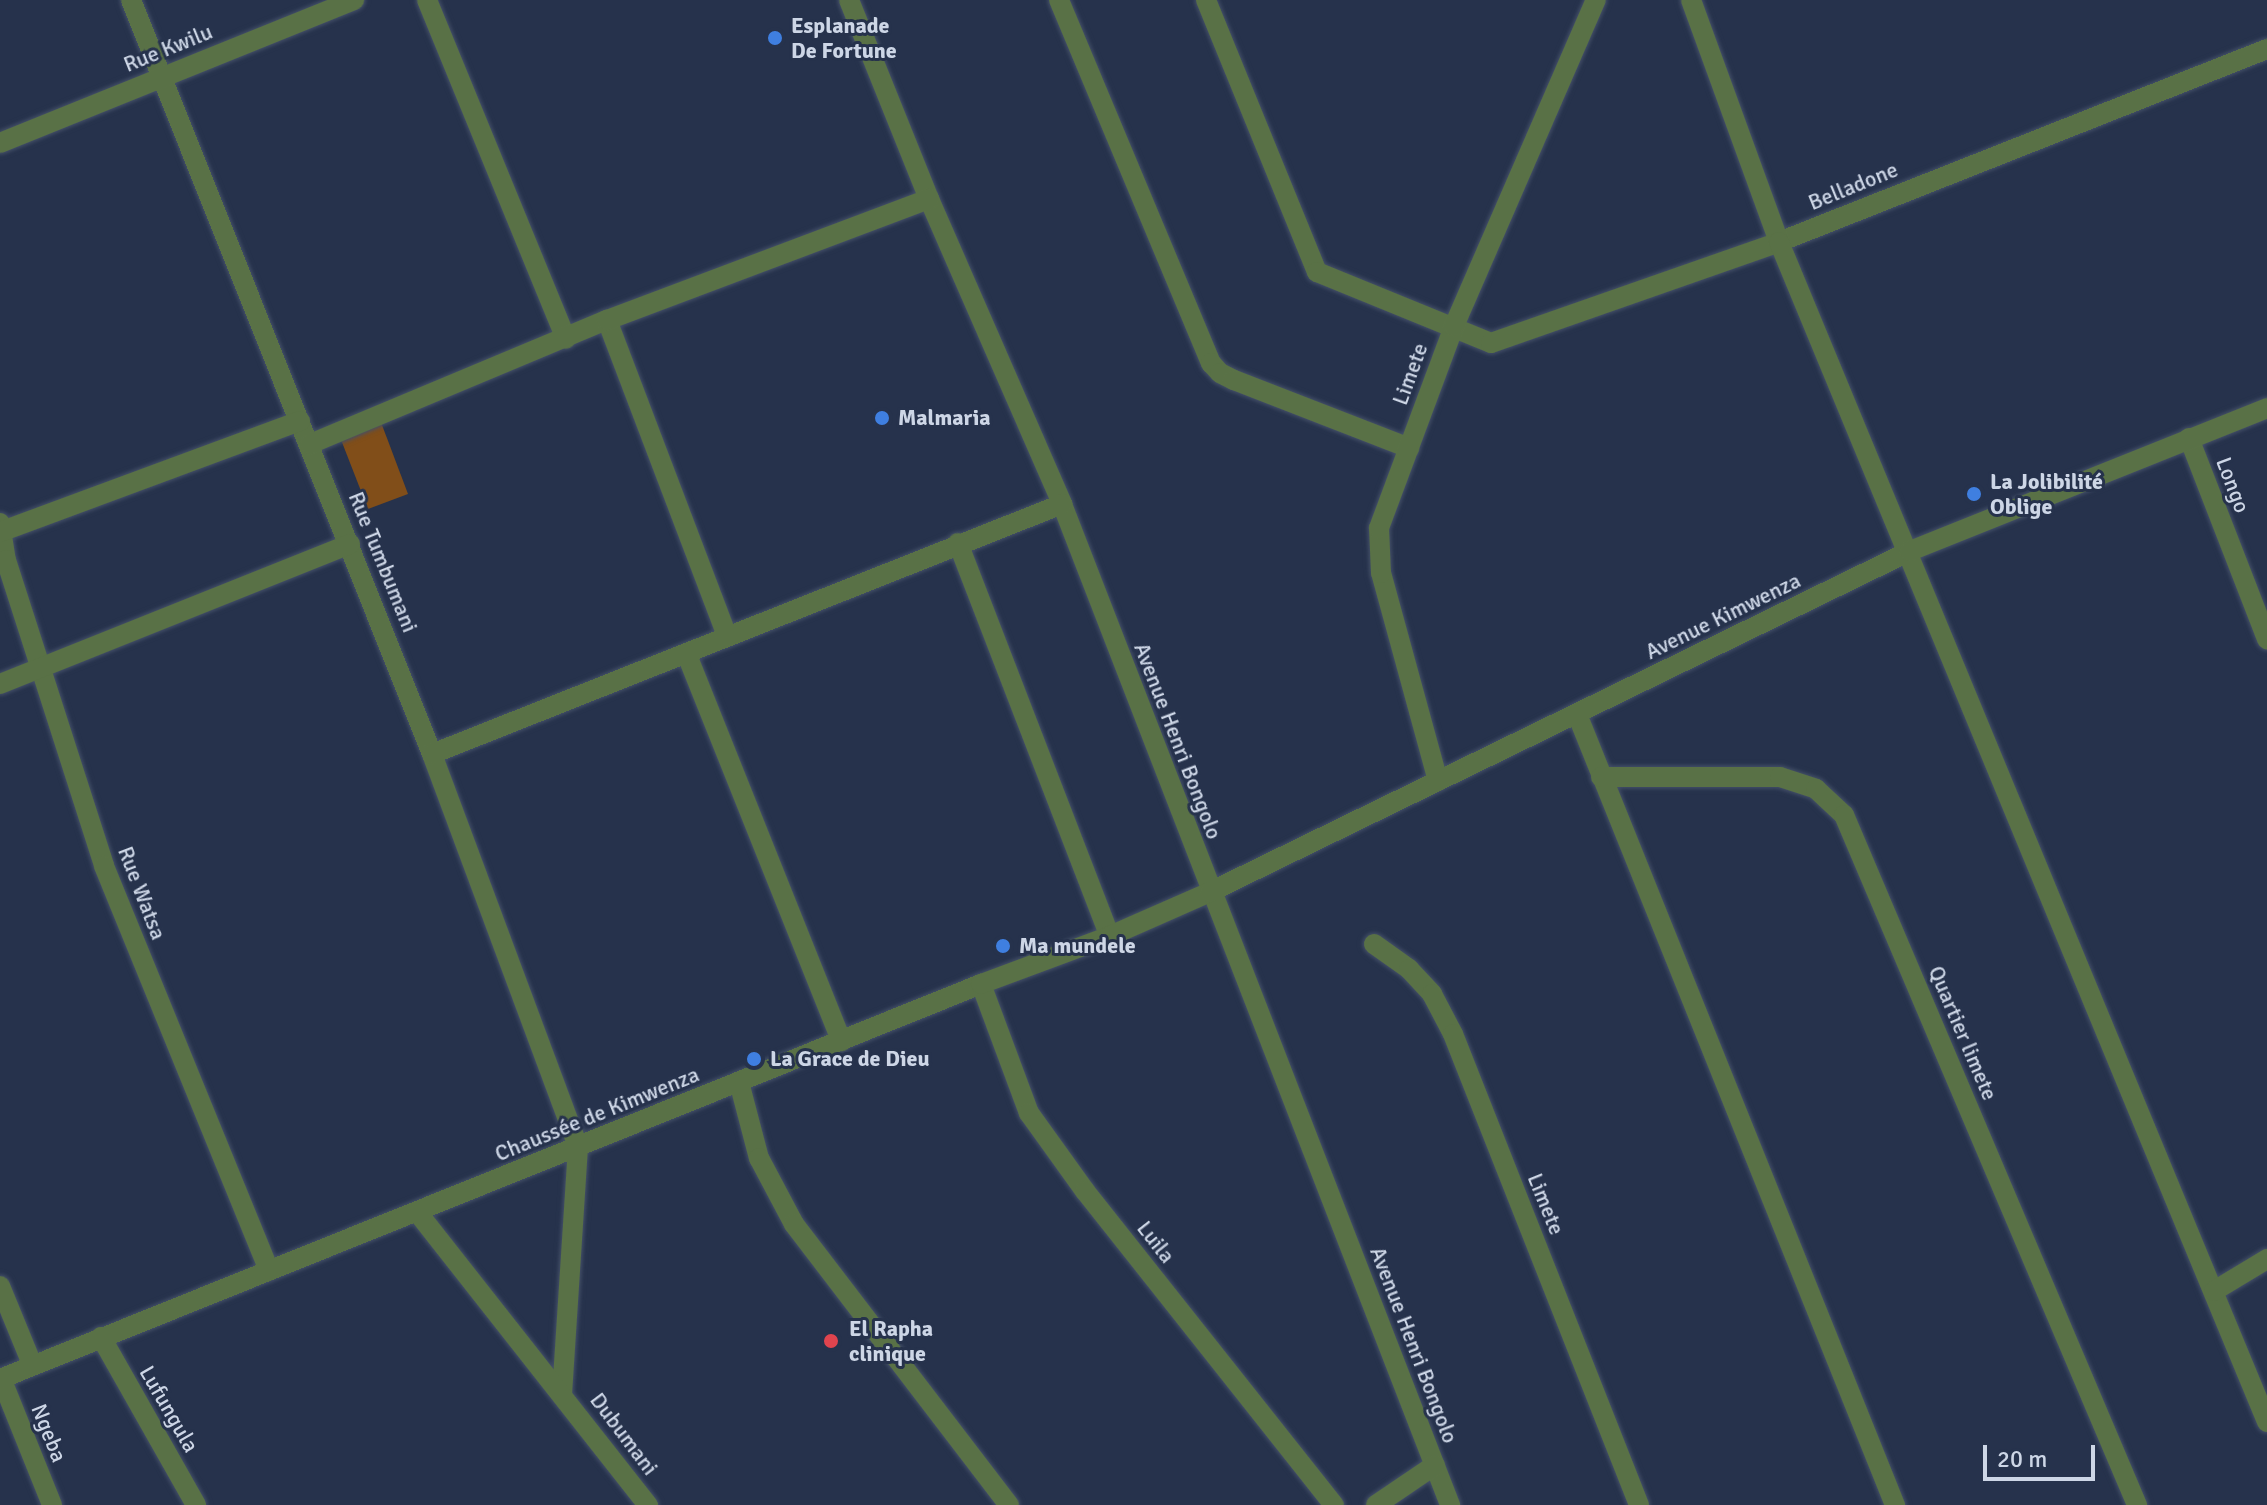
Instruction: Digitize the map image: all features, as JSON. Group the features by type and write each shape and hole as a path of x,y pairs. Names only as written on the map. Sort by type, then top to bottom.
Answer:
{"street":[{"name":"Rue Tumbumani","path":"131,0 432,754 578,1147"},
{"name":"Rue Kwilu","path":"0,143 354,0"},
{"path":"427,0 566,339"},
{"name":"Avenue Henri Bongolo","path":"849,0 929,199 1062,504 1450,1505"},
{"path":"1059,0 1211,363 1220,373 1234,380 1409,448"},
{"name":"Belladone","path":"1206,0 1317,272 1454,326 1481,340 1501,341 1779,242 2267,49"},
{"name":"Limete","path":"1438,781 1381,573 1378,546 1385,507 1454,326 1596,0"},
{"path":"1691,0 1779,242 1910,551 2267,1422"},
{"path":"310,444 607,320 929,199"},
{"path":"607,320 727,636"},
{"name":"Avenue Kimwenza","path":"1210,892 1910,551 2267,408"},
{"path":"1,528 300,421"},
{"name":"Longo","path":"2189,438 2267,639"},
{"path":"432,754 1062,504"},
{"name":"Rue Watsa","path":"1,528 6,560 104,866 269,1271"},
{"path":"958,543 1110,936"},
{"path":"0,684 350,544"},
{"path":"687,655 841,1041"},
{"path":"1577,714 1895,1505"},
{"name":"Quartier limete","path":"1601,777 1780,777 1816,789 1844,815 2137,1505"},
{"name":"Chaussée de Kimwenza","path":"0,1379 981,984 1110,936 1210,892"},
{"name":"Limete","path":"1374,944 1401,961 1432,994 1453,1034 1639,1505"},
{"name":"Luila","path":"981,984 1029,1113 1085,1191 1334,1505"},
{"path":"739,1082 759,1158 794,1224 1009,1505"},
{"path":"562,1393 578,1147"},
{"name":"Dubumani","path":"418,1213 648,1505"},
{"path":"2214,1291 2267,1259"},
{"path":"0,1286 32,1364"},
{"name":"Lufungula","path":"101,1337 196,1505"},
{"name":"Ngeba","path":"0,1379 52,1505"},
{"path":"1376,1505 1435,1465"}],"building":[{"path":"379,417 408,494 368,509 338,432"}],"place":[{"name":"Esplanade De Fortune","path":"775,38"},
{"name":"Malmaria","path":"882,418"},
{"name":"La Jolibilité Oblige","path":"1974,494"},
{"name":"Ma mundele","path":"1003,946"},
{"name":"La Grace de Dieu","path":"754,1059"},
{"name":"El Rapha clinique","path":"831,1341"}]}
